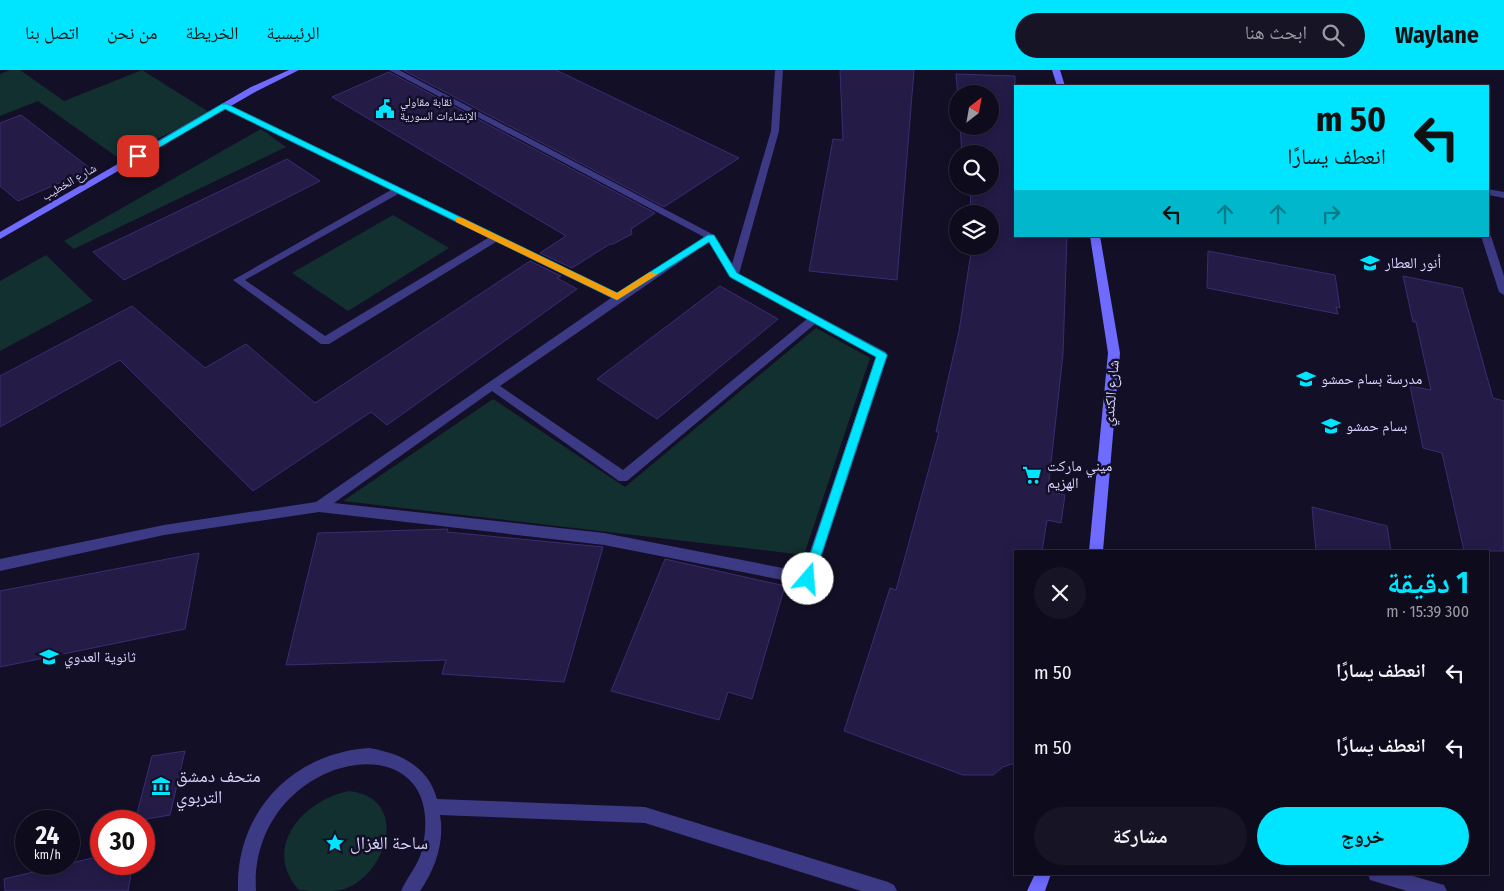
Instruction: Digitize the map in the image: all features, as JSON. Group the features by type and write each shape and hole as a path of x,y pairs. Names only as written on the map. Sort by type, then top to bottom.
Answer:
{"main road":[{"name":"شارع الخطيب","path":"254,89 280,70"},
{"name":"شارع الخطيب","path":"0,236 254,89 295,70"},
{"path":"1056,70 1061,85"},
{"name":"شارع الكندي","path":"1095,237 1114,354 1096,550"},
{"path":"1036,891 1043,875"}],"street":[{"path":"0,565 164,530 319,507 604,539 808,579 882,355 734,275 711,237 393,70"},
{"path":"734,275 775,131 779,70"},
{"path":"225,106 617,297"},
{"path":"398,190 238,280 325,341 495,238"},
{"path":"1489,192 1504,195"},
{"path":"319,507 494,387 617,297 711,237"},
{"path":"1486,237 1504,292"},
{"path":"494,387 623,477 814,319"},
{"path":"247,891 245,873 252,844 265,816 285,792 309,772 336,760 362,755 387,758 408,768 424,784 432,807 433,837 424,868 410,891"},
{"path":"432,807 645,814 888,891"},
{"path":"1380,875 1438,891"}],"green space":[{"path":"10,70 20,70 64,101 142,70 212,114 117,157 38,101 0,116 0,74"},
{"path":"261,129 286,147 74,249 64,241"},
{"path":"393,215 449,248 348,311 292,273"},
{"path":"46,255 93,301 0,351 0,281"},
{"path":"816,328 870,358 804,555 343,501 493,399 625,487"},
{"path":"349,791 369,797 381,808 386,822 386,839 380,856 370,871 357,883 341,890 299,890 288,874 284,858 286,843 293,828 303,815 316,804 332,796"}],"building":[{"path":"403,70 556,70 739,158 664,207"},
{"path":"840,70 914,70 897,280 809,271 833,139 843,140"},
{"path":"389,72 655,213 631,229 632,234 610,244 572,268 540,253 566,236 332,97"},
{"path":"956,74 1015,76 1014,237 1067,237 1063,354 1048,490 1065,495 1061,523 1047,520 1042,550 1014,550 1014,763 1003,767 993,775 963,775 844,731 890,588 896,590 939,432 936,432 959,331 971,255 999,255 999,205 970,205 971,195 999,195 999,145 961,145 961,135 999,135 999,85 957,85"},
{"path":"21,115 91,169 18,201 0,186 0,123"},
{"path":"287,159 320,181 124,280 93,252"},
{"path":"1208,251 1335,275 1340,308 1336,307 1338,314 1207,288"},
{"path":"530,261 561,276 557,278 577,289 387,425 371,412 253,491 120,360 0,427 0,376 132,306 205,368 246,344 315,403"},
{"path":"1403,276 1462,288 1493,398 1504,401 1504,551 1464,550 1442,453 1423,448 1410,386 1431,390 1416,322 1413,322"},
{"path":"720,286 778,319 657,419 597,379"},
{"path":"1312,507 1387,526 1391,550 1316,550"},
{"path":"448,529 447,532 603,547 564,682 442,674 446,660 286,665 318,533"},
{"path":"199,553 185,629 0,667 0,591"},
{"path":"665,559 785,586 752,699 728,692 719,720 611,691"},
{"name":"متحف دمشق التربوي","path":"185,751 170,815 155,818 155,810 138,810 152,756"},
{"path":"90,859 90,875 131,875 128,891 5,891 4,879 21,875 80,875 80,861"}],"slow traffic":[{"path":"459,220 617,297 654,274"}],"place":[{"name":"نقابة مقاولي الإنشاءات السورية","path":"385,109"},
{"name":"أنور العطار","path":"1370,263"},
{"name":"مدرسة بسام حمشو","path":"1306,379"},
{"name":"بسام حمشو","path":"1331,426"},
{"name":"ميني ماركت الهزيم","path":"1032,475"},
{"name":"ثانوية العدوي","path":"49,657"},
{"name":"متحف دمشق التربوي","path":"161,786"},
{"name":"ساحة الغزال","path":"335,843"}],"route":[{"path":"138,156 225,106 617,297 711,237 734,275 882,355 808,579"}]}
